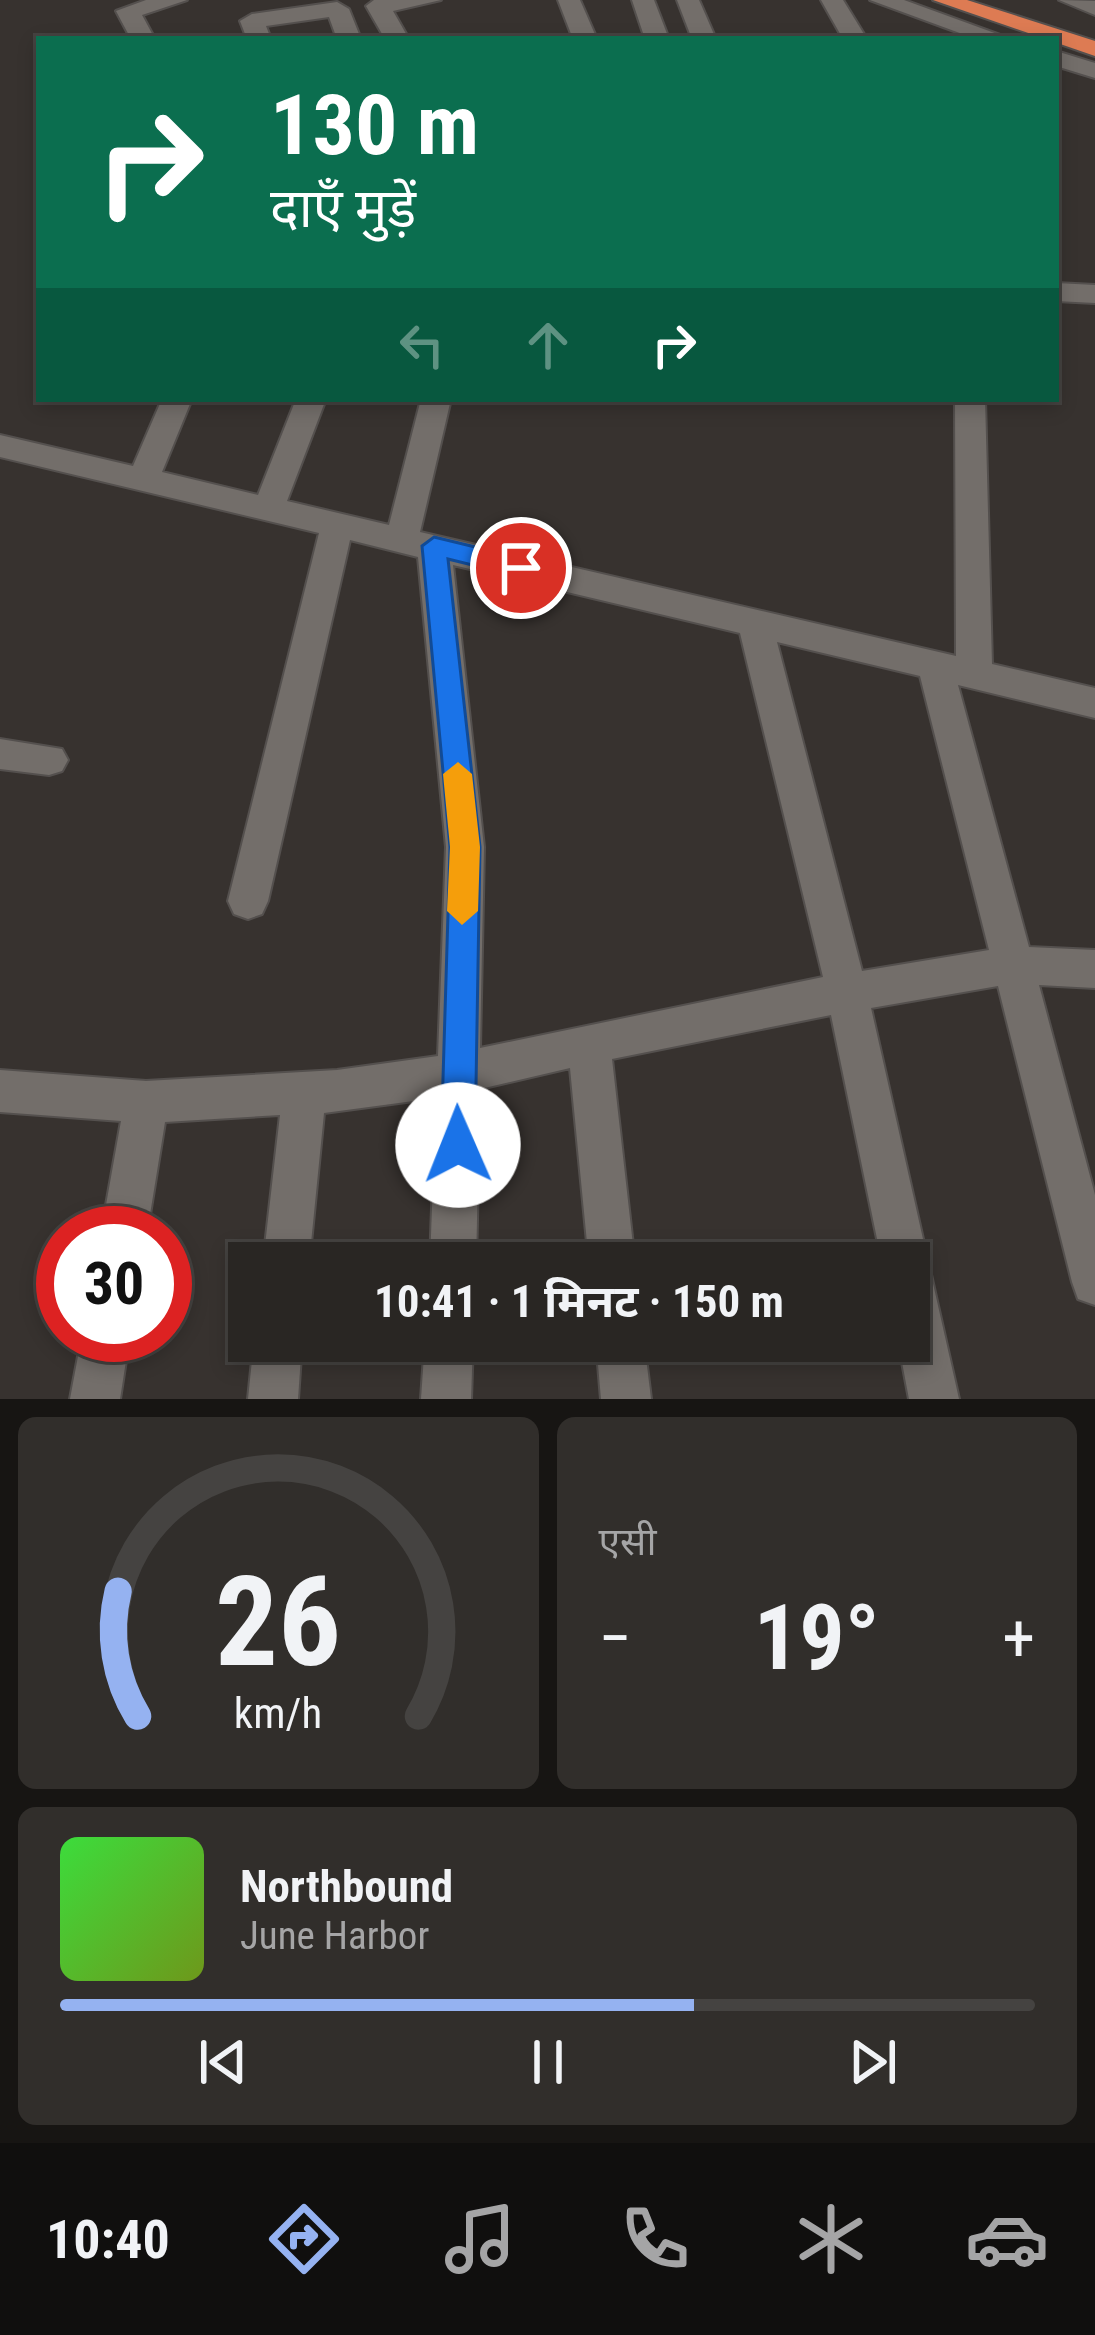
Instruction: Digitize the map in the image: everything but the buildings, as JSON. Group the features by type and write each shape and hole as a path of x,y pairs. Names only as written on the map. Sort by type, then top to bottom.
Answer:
{"highway":[{"path":"944,0 1055,36"},
{"path":"1010,0 1095,27"},
{"path":"1059,37 1095,49"}],"street":[{"path":"141,36 128,11 176,0"},
{"path":"395,36 378,7 430,0"},
{"path":"569,0 585,36"},
{"path":"643,0 656,36"},
{"path":"688,0 703,36"},
{"path":"832,0 853,36"},
{"path":"881,0 990,36"},
{"path":"1070,0 1095,8"},
{"path":"258,36 252,21 337,9 348,36"},
{"path":"1059,59 1095,71"},
{"path":"1059,292 1095,294"},
{"path":"143,478 177,402"},
{"path":"269,507 309,402"},
{"path":"436,402 418,542 465,847 452,1242"},
{"path":"970,402 955,672 1009,965 1095,1282"},
{"path":"0,446 1095,703"},
{"path":"248,901 338,523"},
{"path":"755,625 848,996 901,1242"},
{"path":"0,754 49,760"},
{"path":"0,1091 146,1102 304,1093 456,1074 711,1016 1009,965 1095,969"},
{"path":"589,1043 610,1242"},
{"path":"288,1242 304,1093"},
{"path":"129,1206 146,1102"},
{"path":"95,1399 101,1362"},
{"path":"272,1399 276,1362"},
{"path":"446,1399 448,1362"},
{"path":"622,1362 626,1399"},
{"path":"926,1362 934,1399"}],"slow traffic":[{"path":"458,774 465,847 462,911"}],"route":[{"path":"458,1145 456,1074 465,847 434,546 521,568"}]}
